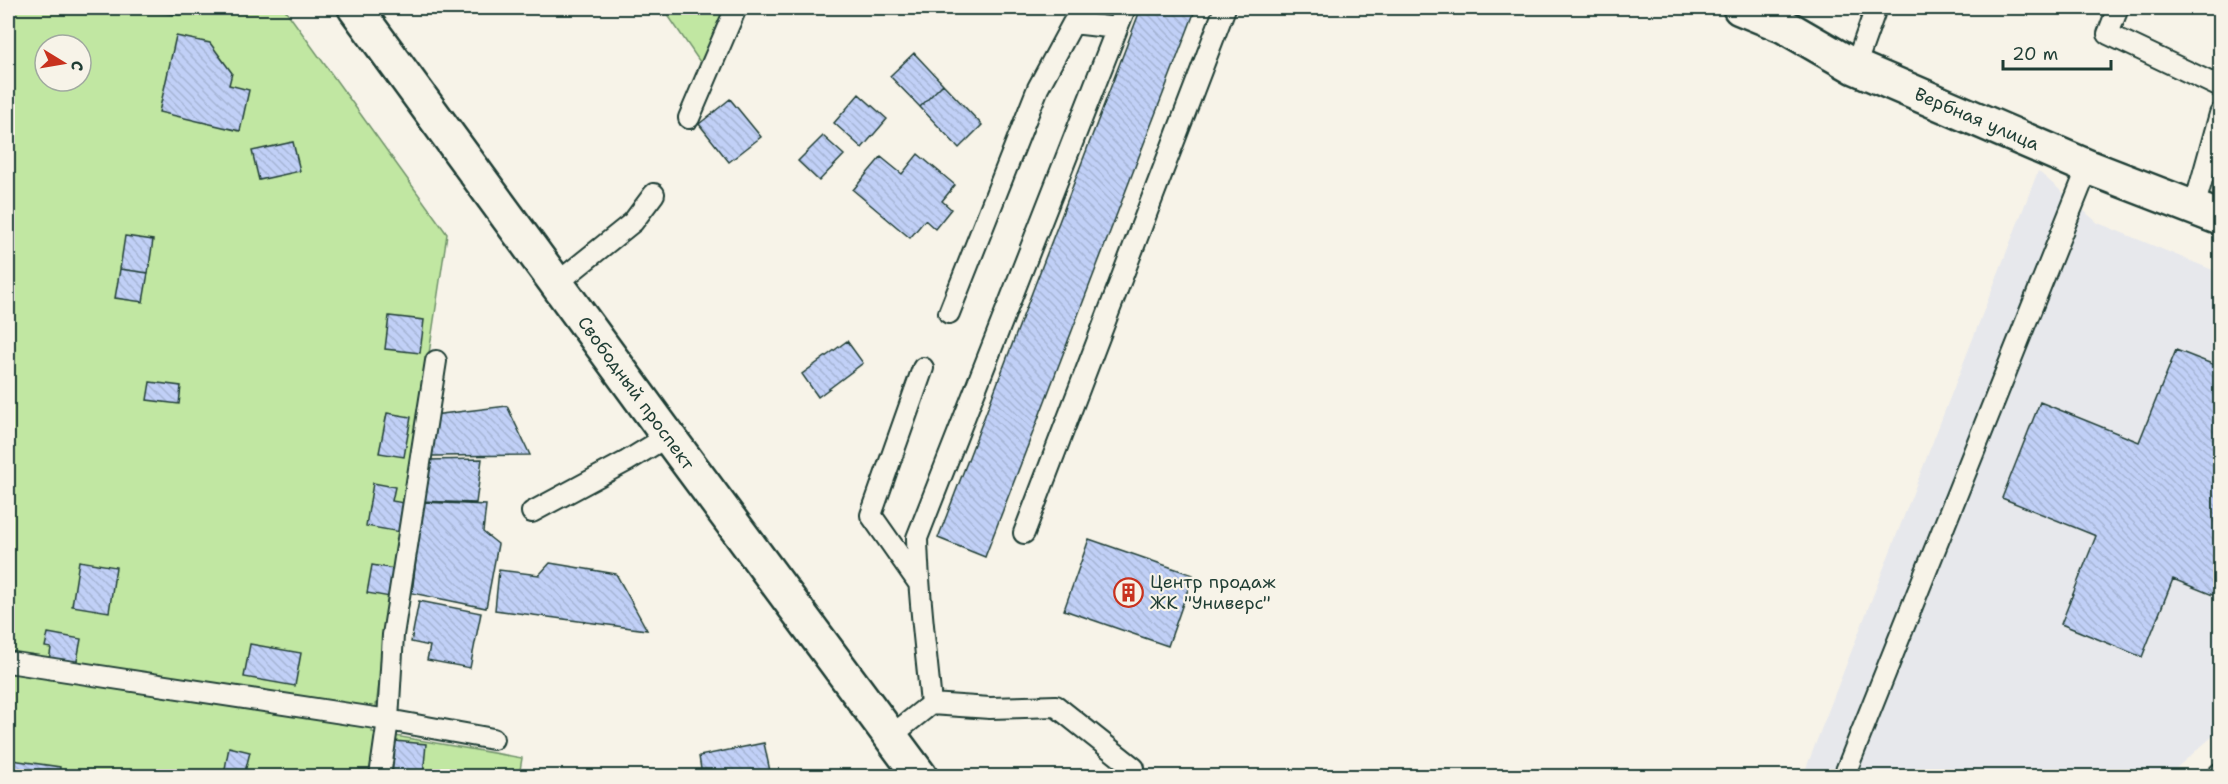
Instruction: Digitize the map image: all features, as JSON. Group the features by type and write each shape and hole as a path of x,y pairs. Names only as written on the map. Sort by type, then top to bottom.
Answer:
{"main road":[{"name":"Свободный проспект","path":"355,8 920,777"},
{"name":"Вербная улица","path":"1740,8 1787,17 1855,67 2088,167 2207,213"}],"lane":[{"path":"689,118 736,8"},
{"path":"931,704 923,609 918,582 917,538 1125,8"},
{"path":"1024,533 1225,8"},
{"path":"1855,67 1876,8"},
{"path":"2118,8 2108,34 2220,87"},
{"path":"949,314 1038,88 1073,23 1116,28"},
{"path":"2207,213 2220,114"},
{"path":"1844,777 2088,167"},
{"path":"556,284 633,222 654,194"},
{"path":"380,777 388,720 393,635 436,361"},
{"path":"918,582 871,514 924,368"},
{"path":"532,512 627,461 668,436"},
{"path":"8,662 388,720 493,739"},
{"path":"891,736 931,704 990,708 1056,706 1134,768 1128,777"},
{"path":"2217,777 2220,773"}],"shaded area":[{"path":"2038,171 2098,223 2220,273 2220,730 2167,776 1803,776"}],"green space":[{"path":"8,8 284,8 447,234 372,732 522,758 519,776 8,776"},
{"path":"663,8 726,8 702,65"}],"building":[{"path":"129,8 181,8 180,15"},
{"path":"1141,8 1196,8 985,557 938,538"},
{"path":"176,36 210,43 232,73 229,85 249,90 240,131 159,112"},
{"path":"914,53 943,84 920,107 890,76"},
{"path":"943,84 982,125 959,148 920,107"},
{"path":"859,94 887,119 862,148 834,123"},
{"path":"730,99 761,137 729,162 699,124"},
{"path":"823,136 844,155 819,181 798,161"},
{"path":"293,142 300,171 259,180 252,151"},
{"path":"918,154 955,185 942,201 951,209 935,229 925,220 910,238 853,190 881,157 902,174"},
{"path":"125,236 153,240 148,273 120,269"},
{"path":"120,269 148,273 143,302 115,298"},
{"path":"389,316 424,320 420,353 385,349"},
{"path":"847,341 863,363 818,397 802,374"},
{"path":"2176,350 2220,367 2220,598 2173,579 2142,657 2061,624 2096,536 2002,498 2040,402 2139,442"},
{"path":"150,382 181,386 179,404 147,400"},
{"path":"507,406 530,455 430,456 433,415"},
{"path":"387,413 411,417 404,457 379,453"},
{"path":"482,459 476,503 419,501 426,460"},
{"path":"373,483 395,487 392,501 404,503 400,532 366,526"},
{"path":"423,502 486,505 483,532 498,544 486,608 412,593"},
{"name":"Центр продаж ЖК \"Универс\"","path":"1089,539 1193,575 1168,646 1064,610"},
{"path":"79,561 116,567 109,612 72,606"},
{"path":"550,563 616,574 647,630 495,610 499,570 539,575"},
{"path":"372,565 395,569 390,597 367,593"},
{"path":"419,601 481,613 470,668 427,660 430,646 411,642"},
{"path":"48,633 81,639 76,666 49,661 51,648 45,647"},
{"path":"250,644 301,653 295,686 244,677"},
{"path":"395,741 426,744 423,776 392,776"},
{"path":"764,743 771,776 702,776 699,756"},
{"path":"229,747 250,752 244,776 224,774"},
{"path":"12,760 60,767 59,776 9,776"}],"place":[{"name":"Центр продаж ЖК \"Универс\"","path":"1129,592"}]}
